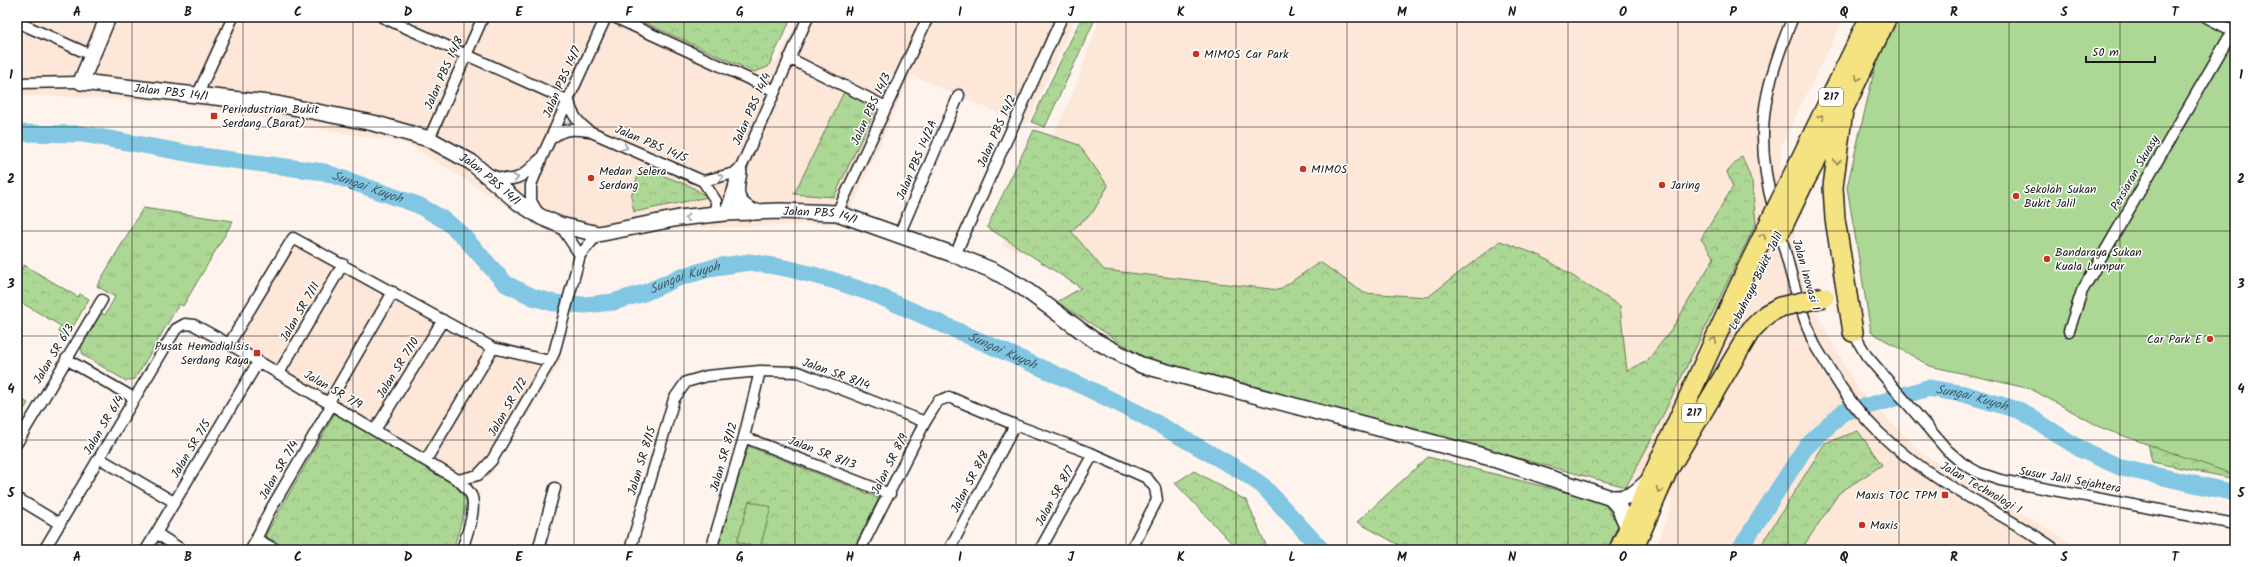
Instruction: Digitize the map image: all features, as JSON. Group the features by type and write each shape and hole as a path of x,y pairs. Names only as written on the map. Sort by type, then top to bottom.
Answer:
{"highway":[{"name":"Lebuhraya Bukit Jalil","path":"1619,550 1650,480 1797,181 1870,17"},
{"name":"Lebuhraya Bukit Jalil","path":"1797,181 1843,110 1887,17"},
{"path":"1843,110 1834,187 1834,200 1835,219 1853,332"},
{"name":"Lebuhraya Bukit Jalil","path":"1633,550 1752,274"},
{"path":"1668,470 1751,330 1767,314 1780,307 1824,297 1833,299 1841,308 1853,332"}],"street":[{"path":"81,82 108,17"},
{"path":"197,96 233,17"},
{"path":"382,17 569,101 570,111 582,126 589,131"},
{"name":"Jalan PBS 14/8","path":"429,139 483,17"},
{"name":"Jalan PBS 14/7","path":"541,217 531,200 531,185 542,157 569,101 606,17"},
{"path":"614,17 775,91"},
{"name":"Jalan PBS 14/4","path":"718,214 739,172 808,17"},
{"name":"Jalan PBS 14/3","path":"837,213 928,17"},
{"name":"Jalan PBS 14/2","path":"955,255 1062,17"},
{"name":"Jalan Inovasi 1","path":"1793,17 1772,71 1763,118 1763,155 1769,193 1797,297 1814,343 1849,401 1893,447"},
{"path":"2206,17 2234,32"},
{"path":"17,22 91,55"},
{"name":"Persiaran Skuasy","path":"2069,331 2082,291 2234,32"},
{"path":"789,58 886,107"},
{"name":"Jalan PBS 14/1","path":"17,83 81,82 197,96 255,101 373,123 429,139 471,162 519,203 541,217 560,225 598,234 679,218 718,214 820,211 837,213 955,255 1022,287 1094,340 1141,364 1487,457 1611,498"},
{"name":"Jalan PBS 14/2A","path":"899,235 959,95"},
{"path":"550,140 560,131 573,129 589,131"},
{"name":"Jalan PBS 14/5","path":"589,131 703,181"},
{"name":"Jalan PBS 14/7","path":"484,172 512,180 523,176 542,157"},
{"path":"718,214 716,201 703,181 739,172 735,192 739,203 753,212"},
{"path":"560,225 579,259"},
{"name":"Jalan SR 7/2","path":"458,480 478,475 492,460 552,357 579,259 598,234"},
{"path":"229,344 293,238 343,264 493,348 552,357"},
{"name":"Jalan SR 7/11","path":"279,373 343,264"},
{"name":"Jalan SR 7/4","path":"251,550 393,292"},
{"name":"Jalan SR 6/3","path":"17,443 102,300"},
{"name":"Jalan SR 7/10","path":"375,430 443,320"},
{"name":"Jalan SR 6/4","path":"44,550 176,329 185,324 194,325"},
{"name":"Jalan SR 7/9","path":"194,325 331,403 458,480"},
{"name":"Susur Jalil Sejahtera","path":"1853,332 1866,355 1947,450 1962,463 1979,473 2000,480 2235,524"},
{"path":"426,460 493,348"},
{"path":"66,359 134,398"},
{"name":"Jalan SR 7/5","path":"146,550 258,362"},
{"name":"Jalan SR 8/14","path":"686,382 707,376 760,371 798,372 925,422"},
{"name":"Jalan SR 8/12","path":"710,550 744,437 760,371"},
{"name":"Jalan SR 8/15","path":"630,550 674,399 686,382"},
{"name":"Jalan SR 8/9","path":"860,550 890,494 925,422 938,401 949,397 1015,426"},
{"path":"1015,426 1092,454 1146,478 1155,488 1158,500 1131,550"},
{"name":"Jalan SR 8/8","path":"949,550 1015,426"},
{"name":"Jalan SR 8/13","path":"744,437 890,494"},
{"name":"Jalan Technologi 1","path":"1893,447 1942,481 2035,534 2056,550"},
{"name":"Jalan SR 8/7","path":"1040,550 1092,454"},
{"path":"99,458 174,502"},
{"path":"458,480 470,492 472,499 471,515 462,550"},
{"path":"1611,498 1629,497 1635,494 1650,480"},
{"path":"538,550 555,488"},
{"path":"17,498 60,524"},
{"path":"1611,498 1619,507 1628,528"},
{"path":"156,533 182,550"},
{"path":"256,539 276,550"}],"shaded area":[{"path":"17,17 632,17 752,67 778,61 799,17 1076,17 1026,125 911,75 845,223 601,232 568,243 407,144 182,104 58,96 17,96"},
{"path":"1100,17 1845,17 1781,145 1780,185 1818,316 1859,391 1923,454 2083,550 1656,550 1673,499 1606,466 1184,299 1002,246 1075,88"},
{"path":"293,231 490,339 563,358 489,477 469,488 225,347"}],"green space":[{"path":"632,17 792,17 768,67 754,72"},
{"path":"1082,17 1096,17 1045,127 1031,122"},
{"name":"Bandaraya Sukan Kuala Lumpur","path":"1899,17 2235,17 2235,475 2104,429 2031,389 1930,366 1871,332 1847,187 1876,63"},
{"path":"844,92 876,108 834,197 794,194"},
{"path":"1034,130 1079,145 1108,186 1093,212 1071,231 1104,270 1279,290 1320,262 1364,293 1428,297 1500,241 1541,256 1620,306 1627,371 1647,361 1672,329 1714,258 1701,239 1733,187 1727,172 1742,156 1752,182 1756,223 1649,444 1626,487 1145,358 1057,302 1081,288 987,227"},
{"path":"641,167 690,186 708,197 634,212 631,196"},
{"path":"143,208 233,221 183,306 179,304 135,379 126,381 83,355 81,347 101,313 105,315 115,297 97,286"},
{"path":"24,265 78,297 80,294 89,299 67,337 58,332 61,326 17,300 17,277"},
{"path":"17,397 28,403 17,421"},
{"path":"335,413 457,487 467,502 453,550 290,550 265,536"},
{"path":"1858,431 1882,465 1839,493 1801,550 1758,550 1825,443"},
{"path":"2146,434 2235,440 2235,479 2152,462"},
{"path":"748,446 879,498 853,550 717,550"},
{"path":"1428,457 1604,502 1618,525 1607,550 1408,550 1357,522"},
{"path":"1194,471 1247,501 1268,550 1238,550 1175,483"},
{"path":"749,501 771,507 760,548 737,542"}],"waterway":[{"name":"Sungai Kuyoh","path":"17,133 83,134 202,156 324,172 418,205 446,221 462,235 506,284 533,297 554,303 585,305 613,302 644,293 678,278 715,267 750,262 790,269 832,280 874,294 1089,389 1140,414 1243,472 1263,486 1322,550"},
{"name":"Sungai Kuyoh","path":"1739,550 1805,448 1843,412 1928,388 1964,394 2021,411 2082,450 2122,468 2235,493"}],"place":[{"name":"MIMOS Car Park","path":"1196,54"},
{"name":"Perindustrian Bukit Serdang (Barat)","path":"214,116"},
{"name":"MIMOS","path":"1303,169"},
{"name":"Medan Selera Serdang","path":"591,178"},
{"name":"Jaring","path":"1662,185"},
{"name":"Sekolah Sukan Bukit Jalil","path":"2016,196"},
{"name":"Bandaraya Sukan Kuala Lumpur","path":"2047,259"},
{"name":"Car Park E","path":"2210,339"},
{"name":"Pusat Hemodialisis Serdang Raya","path":"257,353"},
{"name":"Maxis TOC TPM","path":"1945,495"},
{"name":"Maxis","path":"1862,525"}]}
